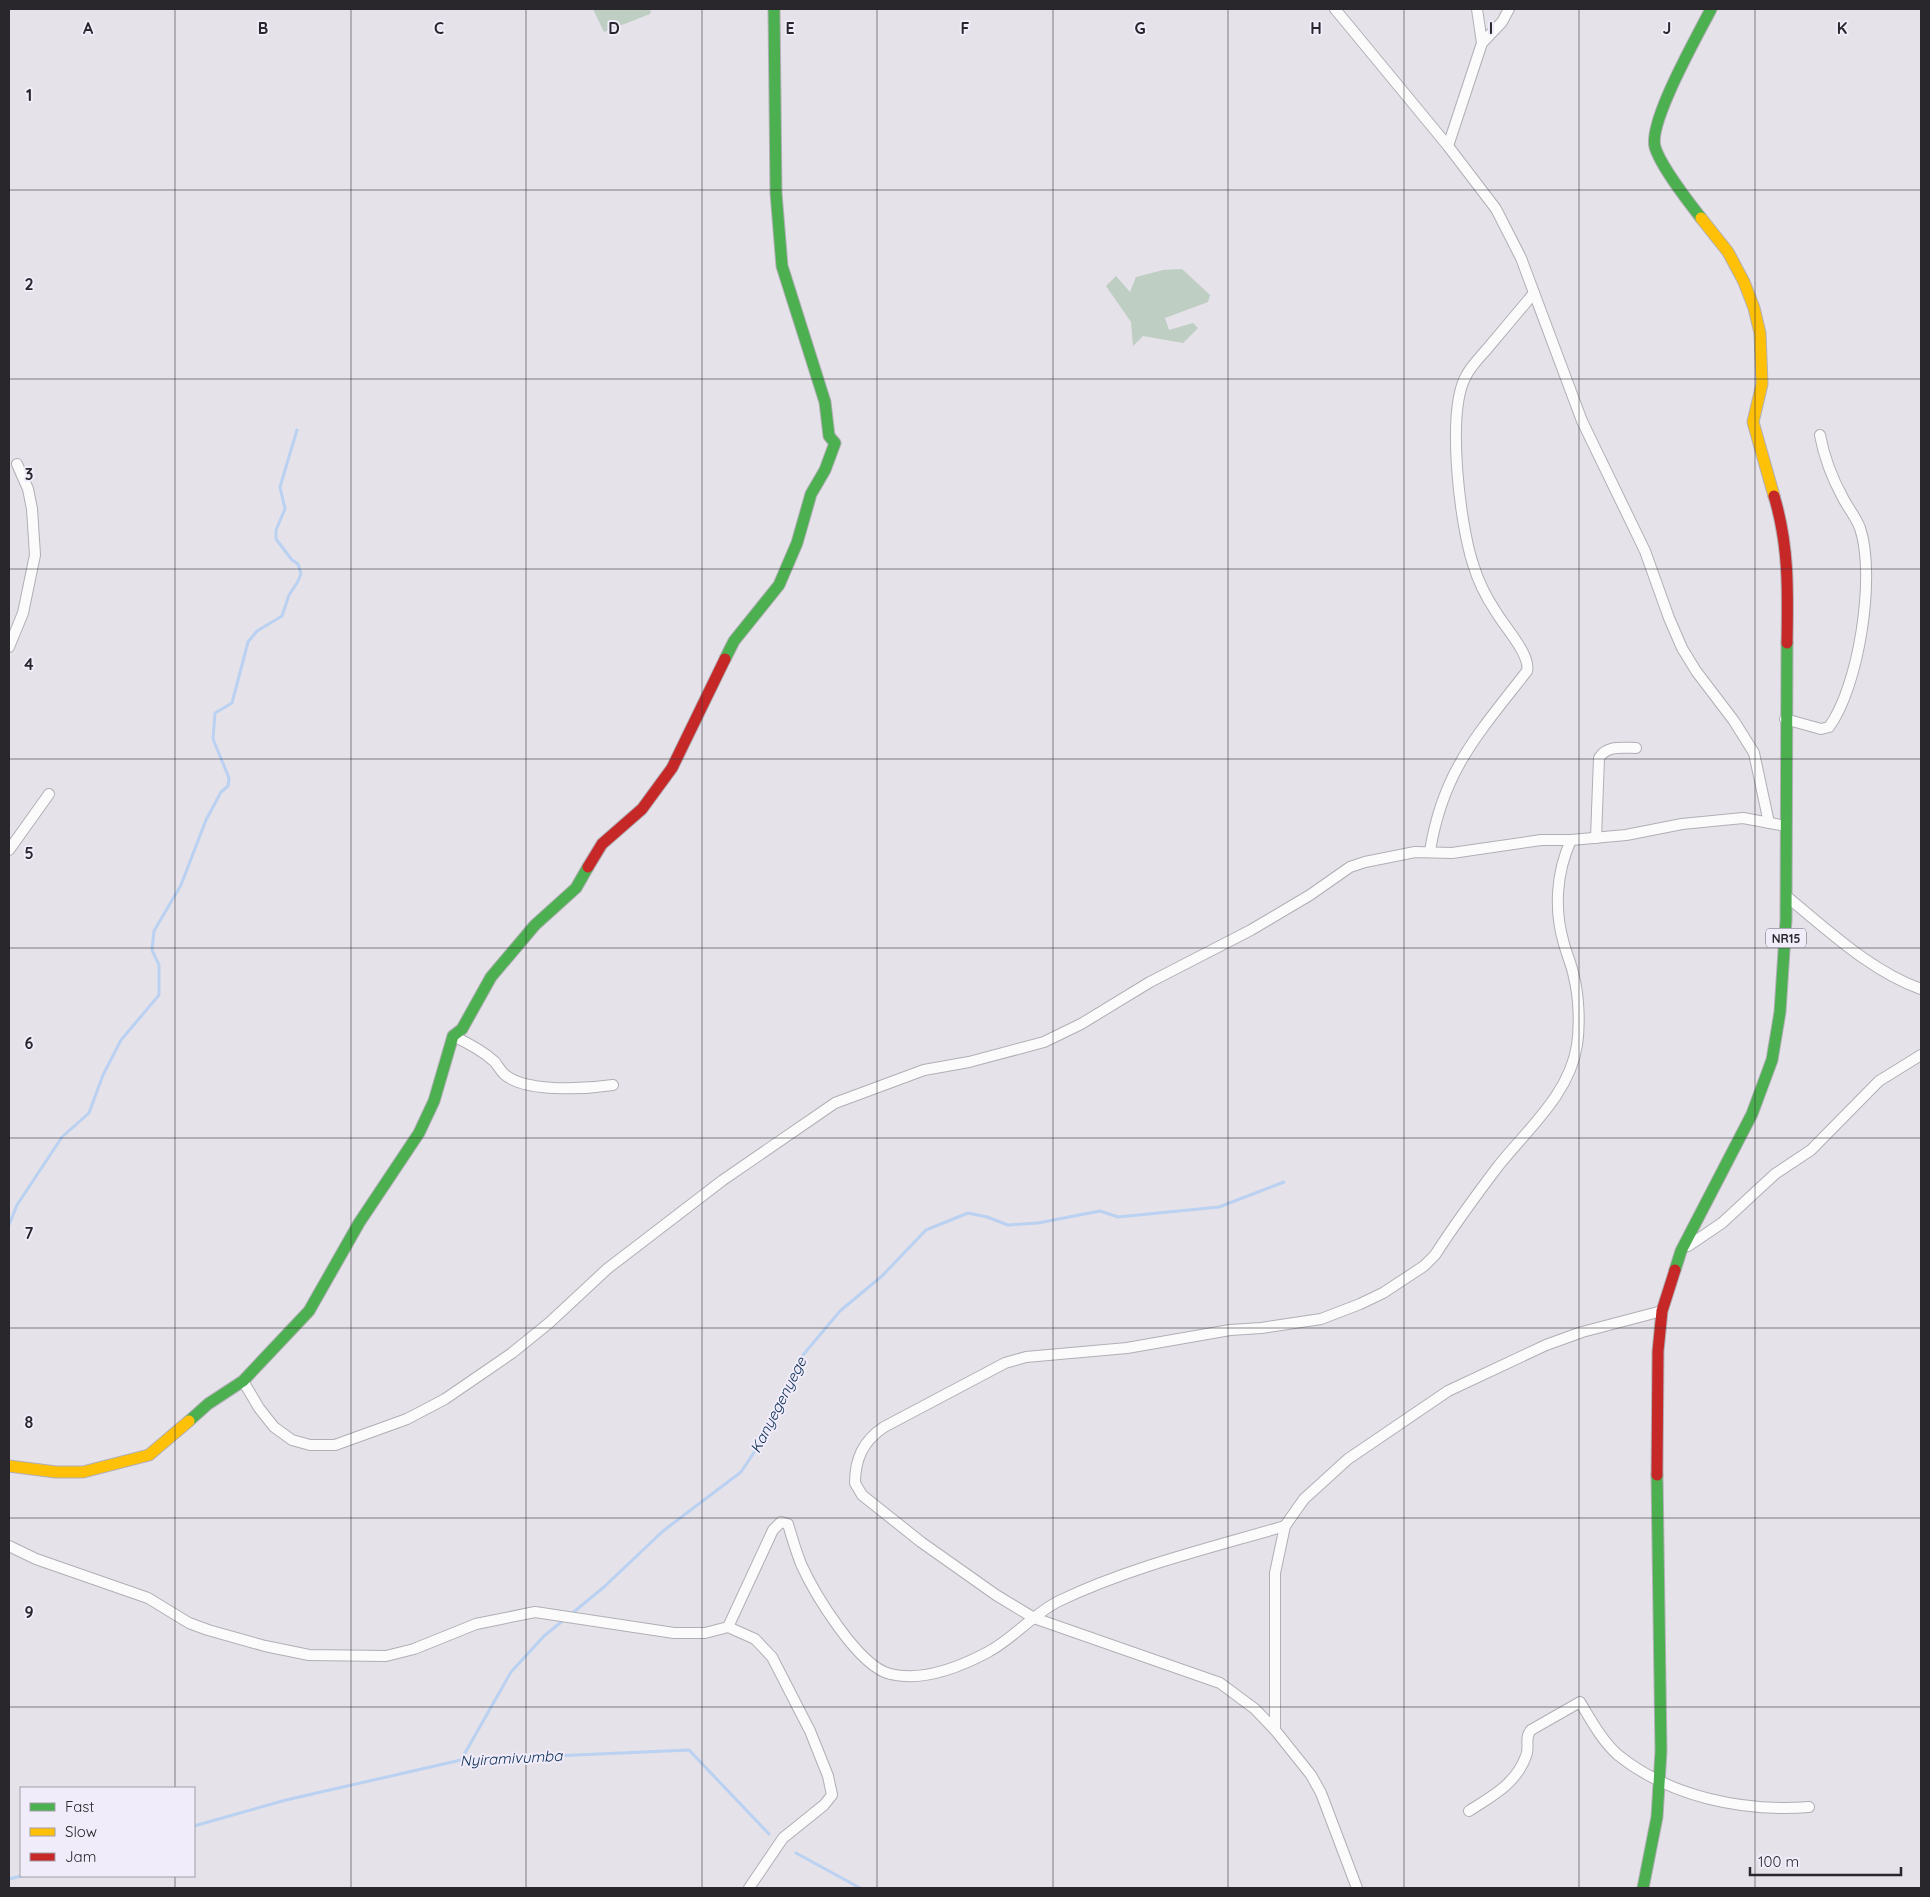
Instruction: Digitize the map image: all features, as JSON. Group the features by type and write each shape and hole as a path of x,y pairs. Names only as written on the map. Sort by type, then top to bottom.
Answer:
{"main road":[{"path":"9,1466 56,1472 83,1472 149,1454 208,1404 243,1381 319,1296 359,1223 419,1134 434,1101 453,1036 462,1029 490,977 535,926 576,888 602,844 642,809 672,768 734,641 779,585 796,543 811,494 824,470 835,443 829,436 825,402 782,266 776,193 774,9"},
{"name":"NR15","path":"1643,1888 1656,1817 1661,1752 1656,1413 1658,1351 1662,1311 1681,1251 1752,1114 1772,1060 1778,1034 1784,972 1786,896 1785,719 1788,568 1783,525 1753,422 1762,384 1762,358 1758,324 1744,282 1728,252 1681,193 1655,146 1657,123 1664,105 1711,9"}],"street":[{"path":"1335,9 1448,146 1496,209 1520,258 1582,422 1645,551 1682,648 1696,671 1734,721 1754,754 1769,822"},
{"path":"1477,9 1482,43"},
{"path":"1448,146 1482,43 1502,22 1509,9"},
{"path":"1430,851 1438,808 1460,760 1475,737 1527,671 1528,665 1525,655 1480,584 1472,562 1462,502 1456,435 1457,408 1466,375 1534,293"},
{"path":"1785,719 1821,728 1829,727 1841,705 1851,678 1861,630 1865,591 1864,548 1860,528 1826,462 1820,434"},
{"path":"9,647 23,613 35,555 32,509 28,489 16,464"},
{"path":"1596,838 1599,758 1605,750 1610,748 1636,748"},
{"path":"9,850 49,794"},
{"path":"243,1381 259,1408 274,1428 292,1440 310,1445 335,1445 407,1419 445,1399 512,1353 549,1323 607,1269 724,1180 835,1103 924,1070 977,1060 1044,1042 1082,1024 1150,982 1251,930 1310,895 1350,867 1383,858 1430,851 1452,853 1540,840 1596,838 1707,821 1743,818 1786,826"},
{"path":"1357,1888 1318,1787 1311,1775 1275,1730 1255,1709 1220,1683 1034,1618 996,1595 921,1542 862,1495 856,1488 855,1476 862,1447 884,1427 1015,1359 1082,1350 1119,1349 1230,1330 1306,1323 1360,1304 1383,1293 1424,1266 1435,1255 1499,1166 1534,1125 1568,1076 1574,1060 1578,1031 1575,978 1560,930 1558,892 1560,872 1571,840"},
{"path":"1786,896 1849,947 1897,978 1921,989"},
{"path":"453,1036 476,1047 495,1062 505,1075 523,1084 579,1090 612,1085"},
{"path":"1681,1251 1722,1223 1775,1174 1812,1150 1879,1081 1921,1055"},
{"path":"1275,1730 1275,1573 1285,1526 1304,1499 1348,1459 1448,1391 1546,1345 1582,1332 1662,1311"},
{"path":"728,1628 773,1530 782,1522 788,1524 801,1563 822,1603 856,1649 874,1666 890,1674 942,1672 990,1650 1057,1602 1087,1588 1144,1568 1285,1526"},
{"path":"9,1546 36,1559 148,1598 198,1627 265,1646 309,1655 386,1656 414,1649 476,1624 535,1612 674,1633 705,1633 728,1628 755,1639 772,1657 810,1731 831,1788 829,1800 783,1838 749,1888"},
{"path":"1469,1811 1503,1789 1515,1777 1528,1753 1527,1737 1531,1730 1580,1702 1600,1734 1617,1754 1659,1780 1726,1804 1781,1809 1809,1807"}],"green space":[{"path":"593,9 651,9 650,14 604,32"},
{"path":"1182,269 1210,295 1208,302 1165,318 1169,330 1193,323 1198,328 1183,343 1143,336 1133,346 1131,322 1106,286 1116,276 1130,292 1136,277 1163,270"}],"waterway":[{"path":"9,1225 17,1205 62,1137 89,1113 103,1075 121,1040 159,995 159,965 152,950 154,931 181,885 206,820 221,792 228,786 229,778 213,739 215,713 232,703 248,642 257,631 282,616 289,595 301,574 298,564 292,560 276,539 276,530 285,509 280,487 297,430"},
{"name":"Kanyegenyege","path":"570,1615 604,1587 663,1531 741,1472 763,1439 803,1355 840,1311 882,1276 926,1230 968,1213 987,1217 1008,1225 1038,1223 1100,1211 1118,1217 1219,1207 1284,1182"},
{"name":"Kanyegenyege","path":"461,1760 511,1672 544,1636 565,1619"},
{"name":"Nyiramivumba","path":"195,1826 286,1800 461,1760 689,1750 769,1834"},
{"name":"Nyiramivumba","path":"796,1853 860,1888"},
{"name":"Nyiramivumba","path":"9,1879 20,1876"}],"traffic: fast":[{"path":"725,659 734,641 779,585 797,543 811,494 825,470 835,443 829,436 825,402 782,266 776,193 774,9"},
{"path":"1701,218 1675,184 1658,155 1655,147 1655,135 1666,99 1711,9"},
{"path":"1675,1270 1681,1251 1752,1114 1772,1060 1780,1012 1786,920 1787,643"},
{"path":"189,1421 208,1404 243,1381 309,1311 359,1223 419,1133 434,1101 453,1036 462,1029 491,977 535,925 576,888 588,867"},
{"path":"1643,1888 1657,1817 1661,1751 1657,1475"}],"traffic: slow":[{"path":"1701,218 1728,252 1744,282 1754,308 1760,333 1762,384 1753,422 1774,496"},
{"path":"9,1466 56,1472 83,1472 149,1455 189,1421"}],"traffic: jam":[{"path":"1774,496 1783,532 1785,551 1787,643"},
{"path":"588,867 602,844 642,809 672,768 725,659"},
{"path":"1657,1475 1658,1351 1662,1311 1675,1270"}]}
